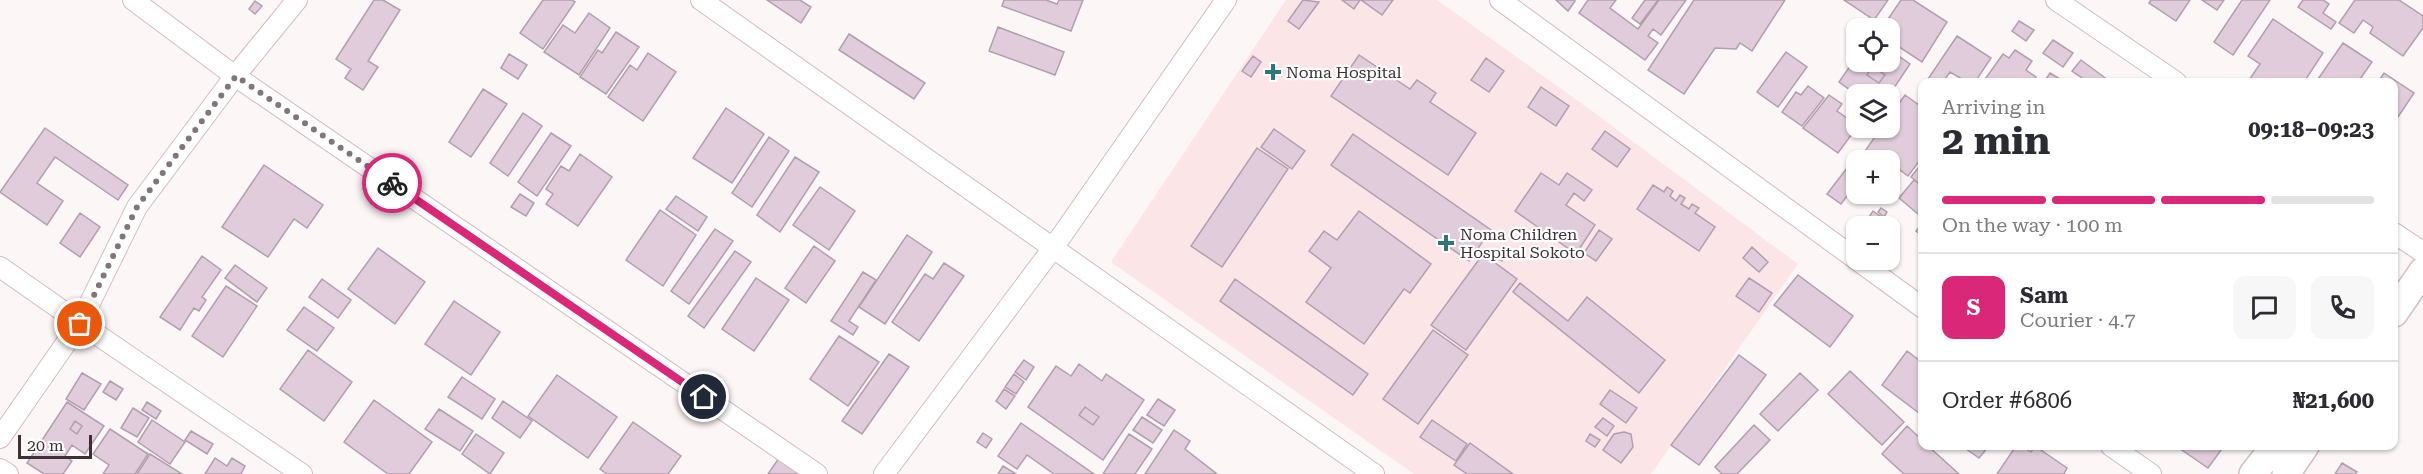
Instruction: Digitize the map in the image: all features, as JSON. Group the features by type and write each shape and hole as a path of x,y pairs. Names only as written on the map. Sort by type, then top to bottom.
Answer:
{"main road":[{"path":"2398,283 2422,257"},
{"path":"2398,305 2422,257"},
{"path":"2253,474 2272,450"},
{"path":"2286,474 2302,450"}],"street":[{"path":"133,0 236,76 817,474"},
{"path":"0,438 80,324 137,207 297,0"},
{"path":"701,0 1374,474"},
{"path":"884,474 1053,248 1226,0"},
{"path":"1500,0 1918,304"},
{"path":"2056,0 2170,78"},
{"path":"2398,236 2422,257"},
{"path":"0,267 302,474"},
{"path":"2117,450 2151,474"},
{"path":"0,469 8,474"}],"shaded area":[{"name":"Noma Children Hospital Sokoto","path":"1286,0 1437,0 1592,111 1798,264 1651,474 1414,474 1111,262"}],"building":[{"path":"374,0 383,0 400,10 368,61 378,67 363,90 345,78 351,69 336,59"},
{"path":"543,0 572,0 575,2 543,49 520,33"},
{"path":"767,0 800,0 811,7 801,23"},
{"path":"1004,0 1046,0 1057,4 1059,0 1083,0 1071,31 1002,6"},
{"path":"1303,0 1319,2 1299,29 1288,21"},
{"path":"1342,0 1360,0 1354,9"},
{"path":"1361,0 1393,0 1382,15"},
{"path":"1556,0 1573,0 1575,1 1568,11"},
{"path":"1588,0 1616,0 1610,8 1638,29 1659,0 1686,0 1661,35 1653,29 1648,36 1658,43 1645,60 1579,13"},
{"path":"1645,0 1658,0 1640,24 1632,18"},
{"path":"1694,0 1785,0 1752,51 1740,43 1736,49 1715,48 1684,94 1648,70"},
{"path":"1844,0 1888,0 1875,18 1871,18"},
{"path":"1901,0 1913,0 1947,22 1922,62 1900,48 1900,18 1889,18"},
{"path":"2151,0 2190,0 2176,21 2149,3"},
{"path":"2202,0 2224,0 2217,10"},
{"path":"2242,0 2270,0 2233,55 2214,42"},
{"path":"2303,0 2323,0 2329,4 2323,13 2336,22 2331,29 2298,7"},
{"path":"2355,0 2399,0 2423,16 2423,28 2403,56 2370,33 2373,27 2363,20 2354,33 2339,23"},
{"path":"255,1 262,6 255,14 249,9"},
{"path":"589,13 610,28 579,75 544,52 563,25 575,33"},
{"path":"2273,19 2323,53 2307,78 2250,78 2260,64 2248,56"},
{"path":"2019,21 2034,30 2026,41 2012,31"},
{"path":"998,27 1064,52 1055,75 989,51"},
{"path":"616,32 639,47 606,94 580,77 598,50 602,53"},
{"path":"849,34 925,83 914,99 839,50"},
{"path":"1957,36 1991,58 1978,78 1960,78 1950,72 1946,78 1929,78"},
{"path":"2053,40 2073,53 2063,67 2043,53"},
{"path":"2343,43 2372,62 2361,78 2319,78"},
{"path":"2015,50 2032,61 2026,70 2035,78 1986,78 2003,54 2009,58"},
{"path":"1786,52 1807,67 1778,107 1757,92"},
{"path":"648,53 676,72 643,121 608,97 630,65 637,70"},
{"path":"509,54 527,65 518,79 501,68"},
{"path":"1359,55 1410,89 1417,80 1436,93 1430,102 1476,133 1448,175 1331,96"},
{"path":"1253,56 1261,62 1251,77 1242,71"},
{"path":"1900,57 1910,64 1897,84 1846,84 1846,87 1839,82 1846,72 1869,72 1867,75 1879,83 1885,75 1881,72 1900,72"},
{"path":"1486,58 1504,71 1489,92 1471,80"},
{"path":"2081,60 2105,78 2082,78 2072,71"},
{"path":"1869,72 1881,72 1885,75 1879,83 1867,75"},
{"path":"2050,73 2058,78 2047,78"},
{"path":"2384,73 2392,78 2381,78"},
{"path":"2398,82 2414,93 2398,117"},
{"path":"1808,86 1824,98 1802,126 1782,112 1796,92 1801,95"},
{"path":"1541,87 1569,106 1556,126 1528,107"},
{"path":"483,89 507,104 471,157 449,142"},
{"path":"1829,95 1842,104 1837,111 1846,117 1846,138 1849,138 1838,153 1803,128"},
{"path":"1905,95 1918,104 1918,163 1908,176 1900,170 1900,150 1866,150 1874,138 1900,138 1900,102"},
{"path":"726,108 764,134 732,183 693,158"},
{"path":"523,113 542,126 508,176 490,163"},
{"path":"45,128 128,185 118,200 55,157 37,183 63,201 47,225 0,192"},
{"path":"1274,129 1305,151 1292,169 1261,147"},
{"path":"1605,131 1630,149 1617,167 1592,149"},
{"path":"551,133 571,146 537,196 518,182"},
{"path":"1353,134 1491,230 1469,261 1331,165"},
{"path":"769,137 789,151 752,207 732,193"},
{"path":"1257,148 1288,169 1222,267 1191,246"},
{"path":"580,154 612,177 578,226 546,204 553,194 546,189 561,166 569,171"},
{"path":"795,157 819,172 780,232 757,215"},
{"path":"264,165 323,205 307,228 294,219 268,257 222,227"},
{"path":"1918,168 1918,183 1911,177"},
{"path":"1846,169 1846,197 1841,204 1827,194"},
{"path":"1541,173 1559,185 1567,173 1592,190 1584,201 1574,193 1566,205 1595,225 1576,254 1515,211"},
{"path":"1914,180 1918,183 1918,214 1900,199"},
{"path":"1653,185 1664,192 1667,187 1673,191 1670,196 1676,201 1680,195 1685,198 1681,204 1689,209 1692,204 1699,208 1695,213 1715,227 1699,251 1637,209"},
{"path":"820,187 855,211 829,250 793,225"},
{"path":"520,194 534,203 526,216 511,207"},
{"path":"676,196 707,217 698,231 666,209"},
{"path":"1881,208 1887,212 1883,216 1878,212"},
{"path":"660,210 696,235 663,286 626,260"},
{"path":"1359,211 1431,264 1410,293 1404,289 1364,344 1306,302 1331,268 1309,251 1324,231 1337,240"},
{"path":"1873,211 1880,216 1870,216"},
{"path":"80,213 100,227 80,257 60,243"},
{"path":"715,229 733,241 689,304 671,291"},
{"path":"1599,230 1612,239 1596,261 1584,253"},
{"path":"907,235 932,252 885,324 859,307"},
{"path":"814,246 835,261 806,303 785,288"},
{"path":"1752,247 1768,262 1759,272 1743,258"},
{"path":"378,248 425,282 395,324 348,289"},
{"path":"1498,250 1506,256 1502,261 1493,255"},
{"path":"735,251 751,262 704,328 688,316"},
{"path":"1483,254 1517,279 1466,350 1431,325"},
{"path":"202,256 221,270 202,297 206,300 199,311 194,308 180,330 160,317"},
{"path":"944,263 964,276 919,341 892,322 925,274 933,279"},
{"path":"235,265 267,288 257,302 225,278"},
{"path":"863,272 876,280 849,321 858,327 853,335 831,321"},
{"path":"1798,275 1853,316 1830,347 1774,305"},
{"path":"756,278 789,300 754,351 722,329"},
{"path":"1749,278 1772,293 1759,312 1736,296"},
{"path":"322,279 351,300 338,318 309,297"},
{"path":"1235,279 1368,374 1353,395 1220,301"},
{"path":"1520,283 1568,321 1587,297 1665,360 1639,393 1513,292"},
{"path":"226,286 257,306 223,357 192,336"},
{"path":"454,301 500,332 471,375 425,344"},
{"path":"304,307 334,328 317,351 287,330"},
{"path":"1433,330 1468,355 1418,424 1383,399"},
{"path":"839,336 879,362 848,406 810,379"},
{"path":"308,350 352,382 324,421 280,389"},
{"path":"1907,351 1918,359 1918,412 1882,385"},
{"path":"889,354 909,367 862,434 842,421"},
{"path":"1739,355 1766,375 1699,465 1671,445"},
{"path":"1024,360 1034,367 1026,380 1015,372"},
{"path":"1079,364 1102,381 1106,374 1144,400 1103,460 1028,407 1056,366 1071,376","holes":["1085,407 1099,417 1093,425 1079,415"]},
{"path":"1850,371 1904,422 1882,445 1828,394"},
{"path":"82,373 101,384 84,410 66,399"},
{"path":"1800,373 1818,390 1778,431 1760,414"},
{"path":"1014,374 1024,382 1016,394 1005,387"},
{"path":"557,375 617,417 588,458 528,416"},
{"path":"462,377 495,399 482,419 448,397"},
{"path":"110,381 123,389 116,400 103,392"},
{"path":"1004,389 1015,396 1006,409 996,401"},
{"path":"1610,390 1637,408 1626,423 1600,404"},
{"path":"1158,399 1175,410 1164,426 1147,415"},
{"path":"374,400 432,442 409,474 388,474 344,442"},
{"path":"503,401 532,421 520,438 492,418"},
{"path":"67,402 104,426 85,454 72,445 65,456 72,461 63,474 44,474 27,463","holes":["75,421 82,426 77,434 70,429"]},
{"path":"147,402 161,411 156,419 142,410"},
{"path":"1085,407 1099,417 1093,425 1079,415"},
{"path":"133,408 149,418 137,437 121,428"},
{"path":"439,409 473,431 460,451 425,429"},
{"path":"1142,417 1162,430 1153,443 1133,430"},
{"path":"1603,418 1614,426 1607,436 1595,427"},
{"path":"152,420 185,442 170,464 138,442"},
{"path":"1432,420 1467,444 1456,461 1420,437"},
{"path":"75,421 82,426 77,434 70,429"},
{"path":"633,422 681,456 668,474 607,474 600,469"},
{"path":"1021,423 1094,474 1054,474 1027,455 1017,469 998,456"},
{"path":"1754,425 1770,440 1737,474 1722,474 1715,467"},
{"path":"1907,426 1918,436 1918,450 1932,450 1959,474 1904,474 1882,454"},
{"path":"110,429 148,454 135,474 103,474 109,465 93,454"},
{"path":"1174,430 1190,441 1185,449 1217,474 1145,474"},
{"path":"191,431 213,444 207,454 185,440"},
{"path":"1624,432 1631,434 1633,447 1621,463 1603,450 1614,434"},
{"path":"983,433 992,439 986,448 977,442"},
{"path":"476,434 504,453 490,474 462,454"},
{"path":"1129,434 1152,449 1135,474 1103,474"},
{"path":"1590,434 1600,440 1595,447 1586,441"},
{"path":"1470,443 1513,474 1467,474 1454,465"},
{"path":"1968,450 1986,450 1979,458"},
{"path":"2013,450 2031,452 2041,450 2067,468 2064,474 1997,474"},
{"path":"2182,450 2221,450 2208,468"},
{"path":"150,454 182,474 137,474"},
{"path":"781,455 808,474 768,474"},
{"path":"215,458 227,466 232,458 245,466 241,474 205,474"},
{"path":"2342,463 2357,472 2355,474 2335,474"},
{"path":"1003,466 1016,474 998,474"}],"way so far":[{"path":"80,324 137,207 236,76 392,183"}],"place":[{"name":"Noma Hospital","path":"1273,72"},
{"name":"Noma Children Hospital Sokoto","path":"1446,243"}],"route":[{"path":"392,183 704,397"}]}
